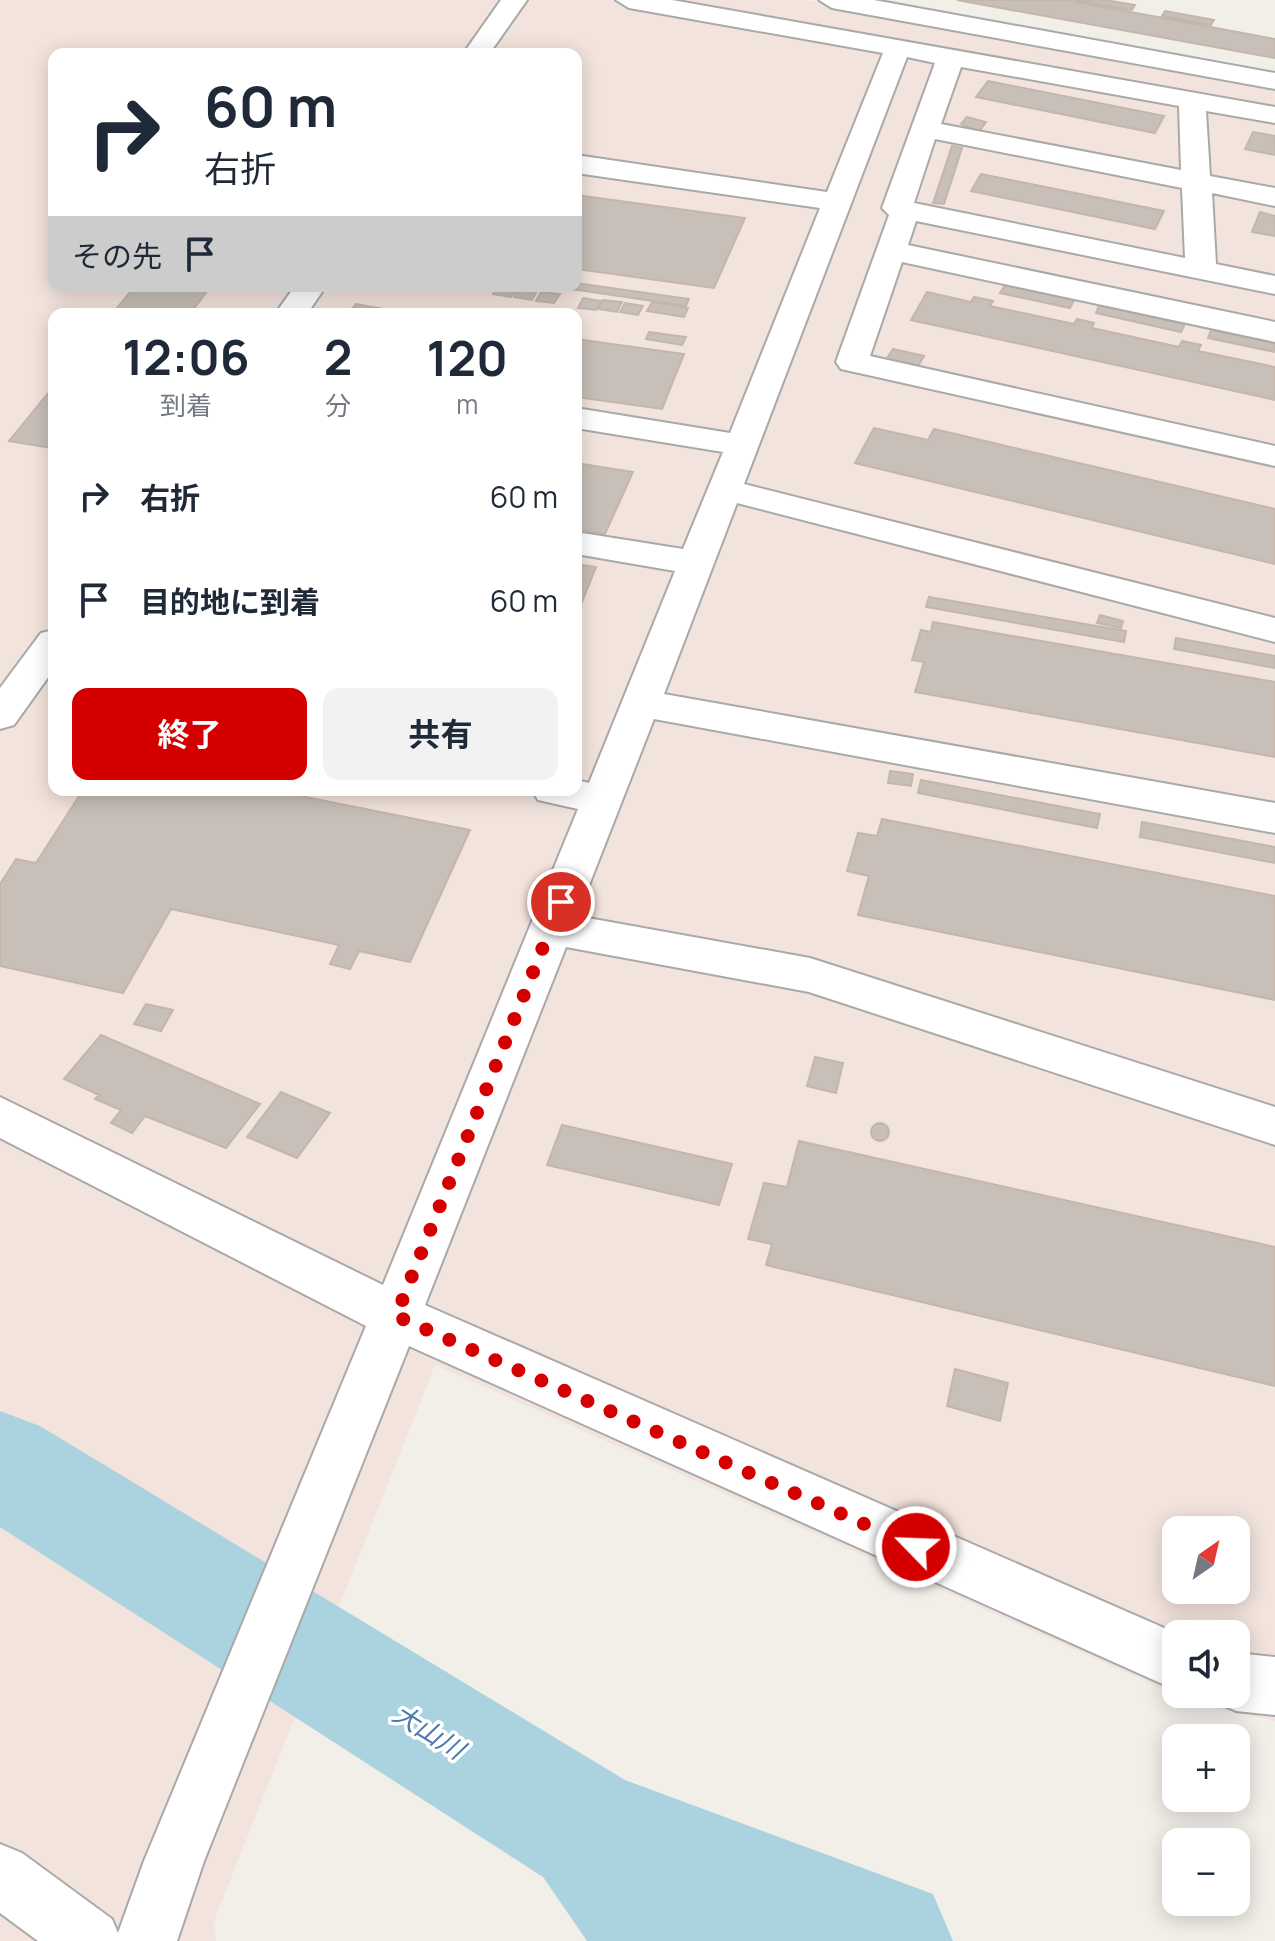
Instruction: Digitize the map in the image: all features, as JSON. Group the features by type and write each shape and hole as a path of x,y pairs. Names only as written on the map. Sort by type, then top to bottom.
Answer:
{"street":[{"path":"480,48 514,0"},
{"path":"629,0 1275,115"},
{"path":"832,0 1275,81"},
{"path":"146,1941 174,1861 373,1378 744,445 897,50"},
{"path":"950,59 897,208 1275,285"},
{"path":"1192,100 1201,269"},
{"path":"925,129 1275,197"},
{"path":"582,165 838,202"},
{"path":"905,210 852,362 1275,456"},
{"path":"891,250 1275,332"},
{"path":"582,419 744,445"},
{"path":"726,490 1275,630"},
{"path":"582,544 697,563"},
{"path":"25,700 48,654"},
{"path":"641,703 1275,818"},
{"path":"582,796 603,800"},
{"path":"551,928 810,975 1275,1126"},
{"path":"0,1116 396,1316 1162,1656"},
{"path":"1250,1683 1275,1686"},
{"path":"0,1875 90,1941"}],"shaded area":[{"path":"0,0 804,0 1275,86 1275,1721 1215,1708 1250,1708 1250,1620 1162,1620 1162,1688 435,1365 214,1921 216,1941 0,1941"}],"building":[{"path":"957,0 1067,0 1275,39 1275,58"},
{"path":"1075,0 1105,0 1135,5 1132,10"},
{"path":"1165,11 1214,20 1211,25 1162,16"},
{"path":"988,81 1164,116 1155,133 976,97"},
{"path":"967,117 986,122 981,129 973,130 961,124"},
{"path":"1253,132 1275,136 1275,155 1245,149"},
{"path":"952,146 962,148 944,204 933,203"},
{"path":"981,174 1164,211 1155,229 971,191"},
{"path":"582,196 745,218 714,288 582,270"},
{"path":"1260,212 1275,216 1275,236 1252,232"},
{"path":"582,284 689,299 686,306 582,291"},
{"path":"1005,285 1074,300 1070,308 1000,293"},
{"path":"130,292 206,292 194,308 117,308"},
{"path":"494,292 514,292 511,297"},
{"path":"517,292 536,292 532,300 514,297"},
{"path":"541,292 560,294 554,303 536,301"},
{"path":"927,292 971,302 974,297 993,301 990,306 1074,324 1077,319 1094,323 1092,328 1179,347 1182,341 1201,345 1198,351 1275,367 1275,400 911,320"},
{"path":"583,298 601,301 596,310 578,308"},
{"path":"603,300 622,302 617,312 599,309"},
{"path":"652,302 688,308 684,317 647,311"},
{"path":"625,303 643,306 638,315 620,312"},
{"path":"356,304 378,308 353,308"},
{"path":"1099,305 1185,324 1181,332 1096,313"},
{"path":"1211,330 1275,343 1275,352 1208,338"},
{"path":"649,332 686,337 682,345 646,339"},
{"path":"582,340 684,354 662,409 582,398"},
{"path":"893,349 924,356 917,368 885,361"},
{"path":"48,393 48,447 9,441"},
{"path":"874,428 928,440 934,429 1275,509 1275,564 855,463"},
{"path":"582,464 633,472 605,534 582,530"},
{"path":"582,565 596,567 582,602"},
{"path":"929,597 1126,631 1124,642 926,607"},
{"path":"1100,615 1123,621 1121,628 1097,623"},
{"path":"933,622 1275,682 1275,757 915,692 924,662 912,660 921,630 931,632"},
{"path":"1176,638 1275,656 1275,668 1174,649"},
{"path":"890,771 913,774 911,786 888,783"},
{"path":"921,780 1100,814 1097,828 918,793"},
{"path":"79,796 301,796 470,830 410,962 359,951 350,969 330,964 339,945 171,909 123,993 0,966 0,884 16,859 36,863"},
{"path":"882,819 1275,896 1275,1000 858,915 869,876 847,871 858,833 877,836"},
{"path":"1142,822 1275,847 1275,863 1140,837"},
{"path":"146,1004 173,1010 161,1031 134,1024"},
{"path":"101,1035 260,1104 226,1148 145,1116 132,1133 111,1123 121,1110 95,1099 99,1095 64,1079"},
{"path":"815,1057 843,1063 836,1093 807,1086"},
{"path":"281,1092 330,1113 297,1158 247,1137"},
{"path":"880,1123 889,1132 880,1141 871,1132"},
{"path":"562,1125 732,1164 719,1205 547,1165"},
{"path":"799,1141 1275,1247 1275,1386 766,1265 772,1244 748,1239 764,1183 787,1187"},
{"path":"955,1369 1008,1383 1000,1421 947,1406"}],"waterway":[{"name":"大山川","path":"0,1464 589,1831"},
{"name":"大山川","path":"589,1831 886,1941"},
{"path":"589,1831 666,1941"}],"route":[{"path":"561,902 396,1316 916,1547"}]}
